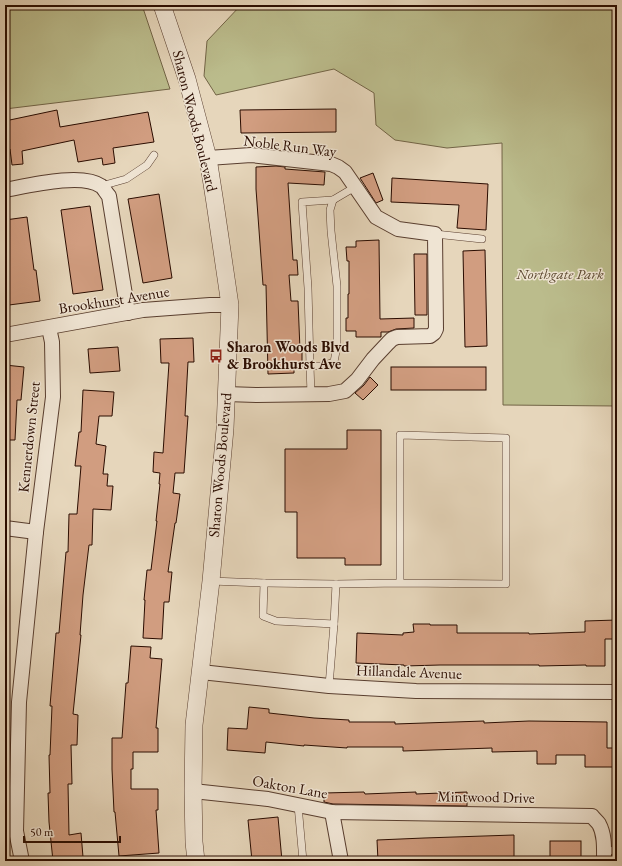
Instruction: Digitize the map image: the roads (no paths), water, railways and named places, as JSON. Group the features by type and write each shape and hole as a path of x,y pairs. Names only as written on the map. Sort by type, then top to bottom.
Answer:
{"street":[{"name":"Sharon Woods Boulevard","path":"162,5 187,79 208,158 230,305 225,428 211,581 194,725 193,791 196,861"},
{"name":"Noble Run Way","path":"208,158 251,155 331,164 345,172 376,217 398,229 435,234"},
{"path":"5,190 61,180 90,181 101,186 109,196 128,313"},
{"path":"226,394 330,394 345,391 358,380 373,359 392,339 426,337 434,333 436,330 435,234"},
{"name":"Brookhurst Avenue","path":"5,334 49,328 143,310 230,305"},
{"name":"Kennerdown Street","path":"22,861 16,831 19,702 36,532 53,397 52,342 49,328"},
{"path":"5,528 36,532"},
{"name":"Hillandale Avenue","path":"201,672 329,686 416,691 617,692"},
{"name":"Oakton Lane","path":"193,791 268,799 332,812 341,861"},
{"name":"Mintwood Drive","path":"332,812 592,816 599,823 604,845 608,854"}],"lane":[{"path":"101,186 126,179 147,165 154,155"},
{"path":"311,394 308,288 302,202 333,200 355,187"},
{"path":"310,366 322,366 334,362 337,346 337,286 330,230 330,210 333,200"},
{"path":"435,234 482,238"},
{"path":"211,581 336,584 506,584 506,438 400,435 400,583"},
{"path":"264,583 262,616 276,621 334,624"},
{"path":"329,686 336,584"},
{"path":"298,805 303,861"}],"place":[{"name":"Sharon Woods Blvd & Brookhurst Ave","path":"216,356"}],"park label":[{"name":"Northgate Park","path":"560,274"}]}
